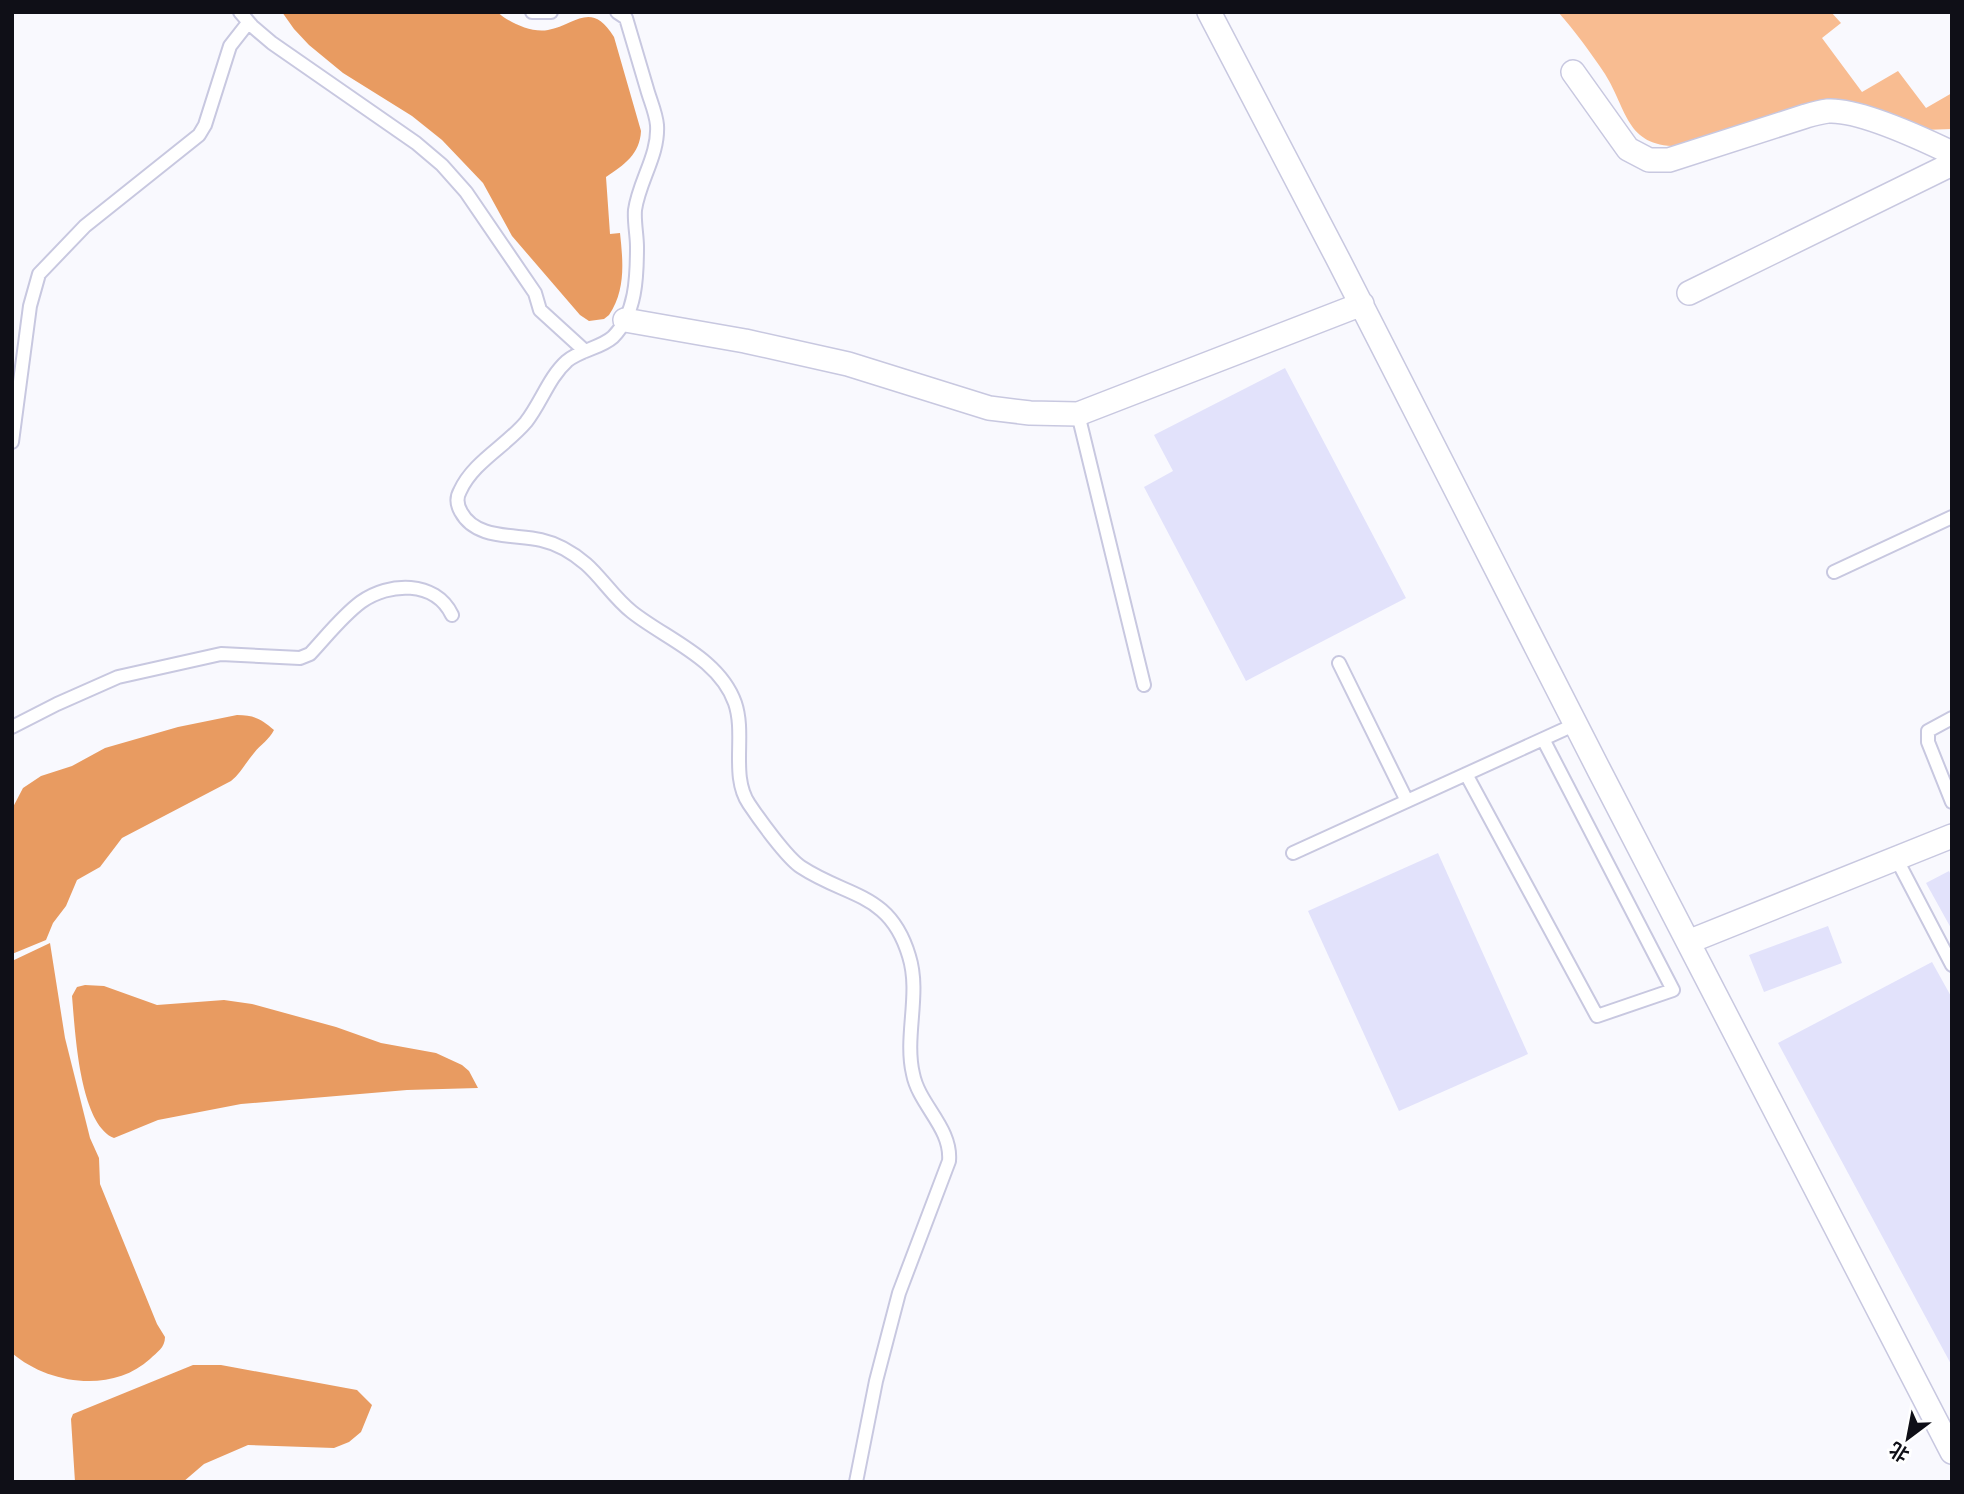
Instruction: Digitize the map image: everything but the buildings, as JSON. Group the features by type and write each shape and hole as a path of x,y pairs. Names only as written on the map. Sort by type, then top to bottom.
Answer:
{"street":[{"path":"1209,12 1952,1452"},
{"path":"1573,72 1628,149 1649,160 1669,160 1829,111 1883,124 1952,153"},
{"path":"1689,293 1952,164"},
{"path":"625,320 745,341 822,358 989,408 1030,413 1078,414 1362,304"},
{"path":"1688,942 1952,836"}],"lane":[{"path":"532,12 551,12"},
{"path":"617,12 626,18 657,127 648,170 635,209 637,248 634,299 625,320 612,338 569,359 522,426 467,480 458,493 459,508 467,521 481,529 496,534 538,539 567,549 588,565 629,610 707,664 724,683 736,706 739,718 741,784 748,803 798,865 830,883 865,897 882,909 900,933 912,966 912,1071 919,1090 947,1140 949,1161 914,1250 890,1326 856,1482"},
{"path":"12,442 30,306 38,274 85,226 199,135 205,125 230,46 244,18 272,43 442,164 466,192 536,293 540,310 585,351"},
{"path":"1078,414 1144,685"},
{"path":"1834,572 1952,517"},
{"path":"12,727 118,677 220,654 300,659 310,654 360,603 394,588 410,586 430,593 444,602 452,615"},
{"path":"1339,663 1407,801"},
{"path":"1952,718 1928,732 1928,742 1952,802"},
{"path":"1293,853 1576,724"},
{"path":"1466,774 1597,1016 1673,990 1543,739"},
{"path":"1896,858 1952,965"}],"shaded area":[{"path":"282,12 497,12 514,23 541,31 590,17 606,26 614,37 641,131 634,152 625,163 606,177 610,234 620,233 622,265 621,285 609,315 604,319 589,321 580,315 512,236 483,183 442,140 412,116 343,73 309,45"},
{"path":"1558,12 1831,12 1841,23 1822,38 1862,92 1898,71 1926,108 1952,93 1952,129 1923,130 1860,109 1681,146 1649,141 1631,125 1605,74"},
{"path":"237,715 257,718 274,730 235,778 122,838 100,867 77,880 66,906 53,923 46,940 12,954 12,809 23,788 41,776 72,766 105,748 178,727"},
{"path":"50,943 65,1038 90,1138 99,1158 100,1184 157,1324 165,1337 160,1350 135,1370 100,1380 62,1378 27,1364 12,1353 12,961"},
{"path":"104,986 157,1005 224,1000 252,1004 336,1027 381,1043 436,1053 462,1065 469,1071 478,1088 407,1090 241,1104 158,1120 114,1138 102,1129 93,1115 81,1074 72,996 77,987"},
{"path":"193,1365 221,1365 357,1390 372,1405 361,1432 349,1442 334,1448 248,1445 204,1464 183,1482 75,1482 71,1419 73,1414"}]}
